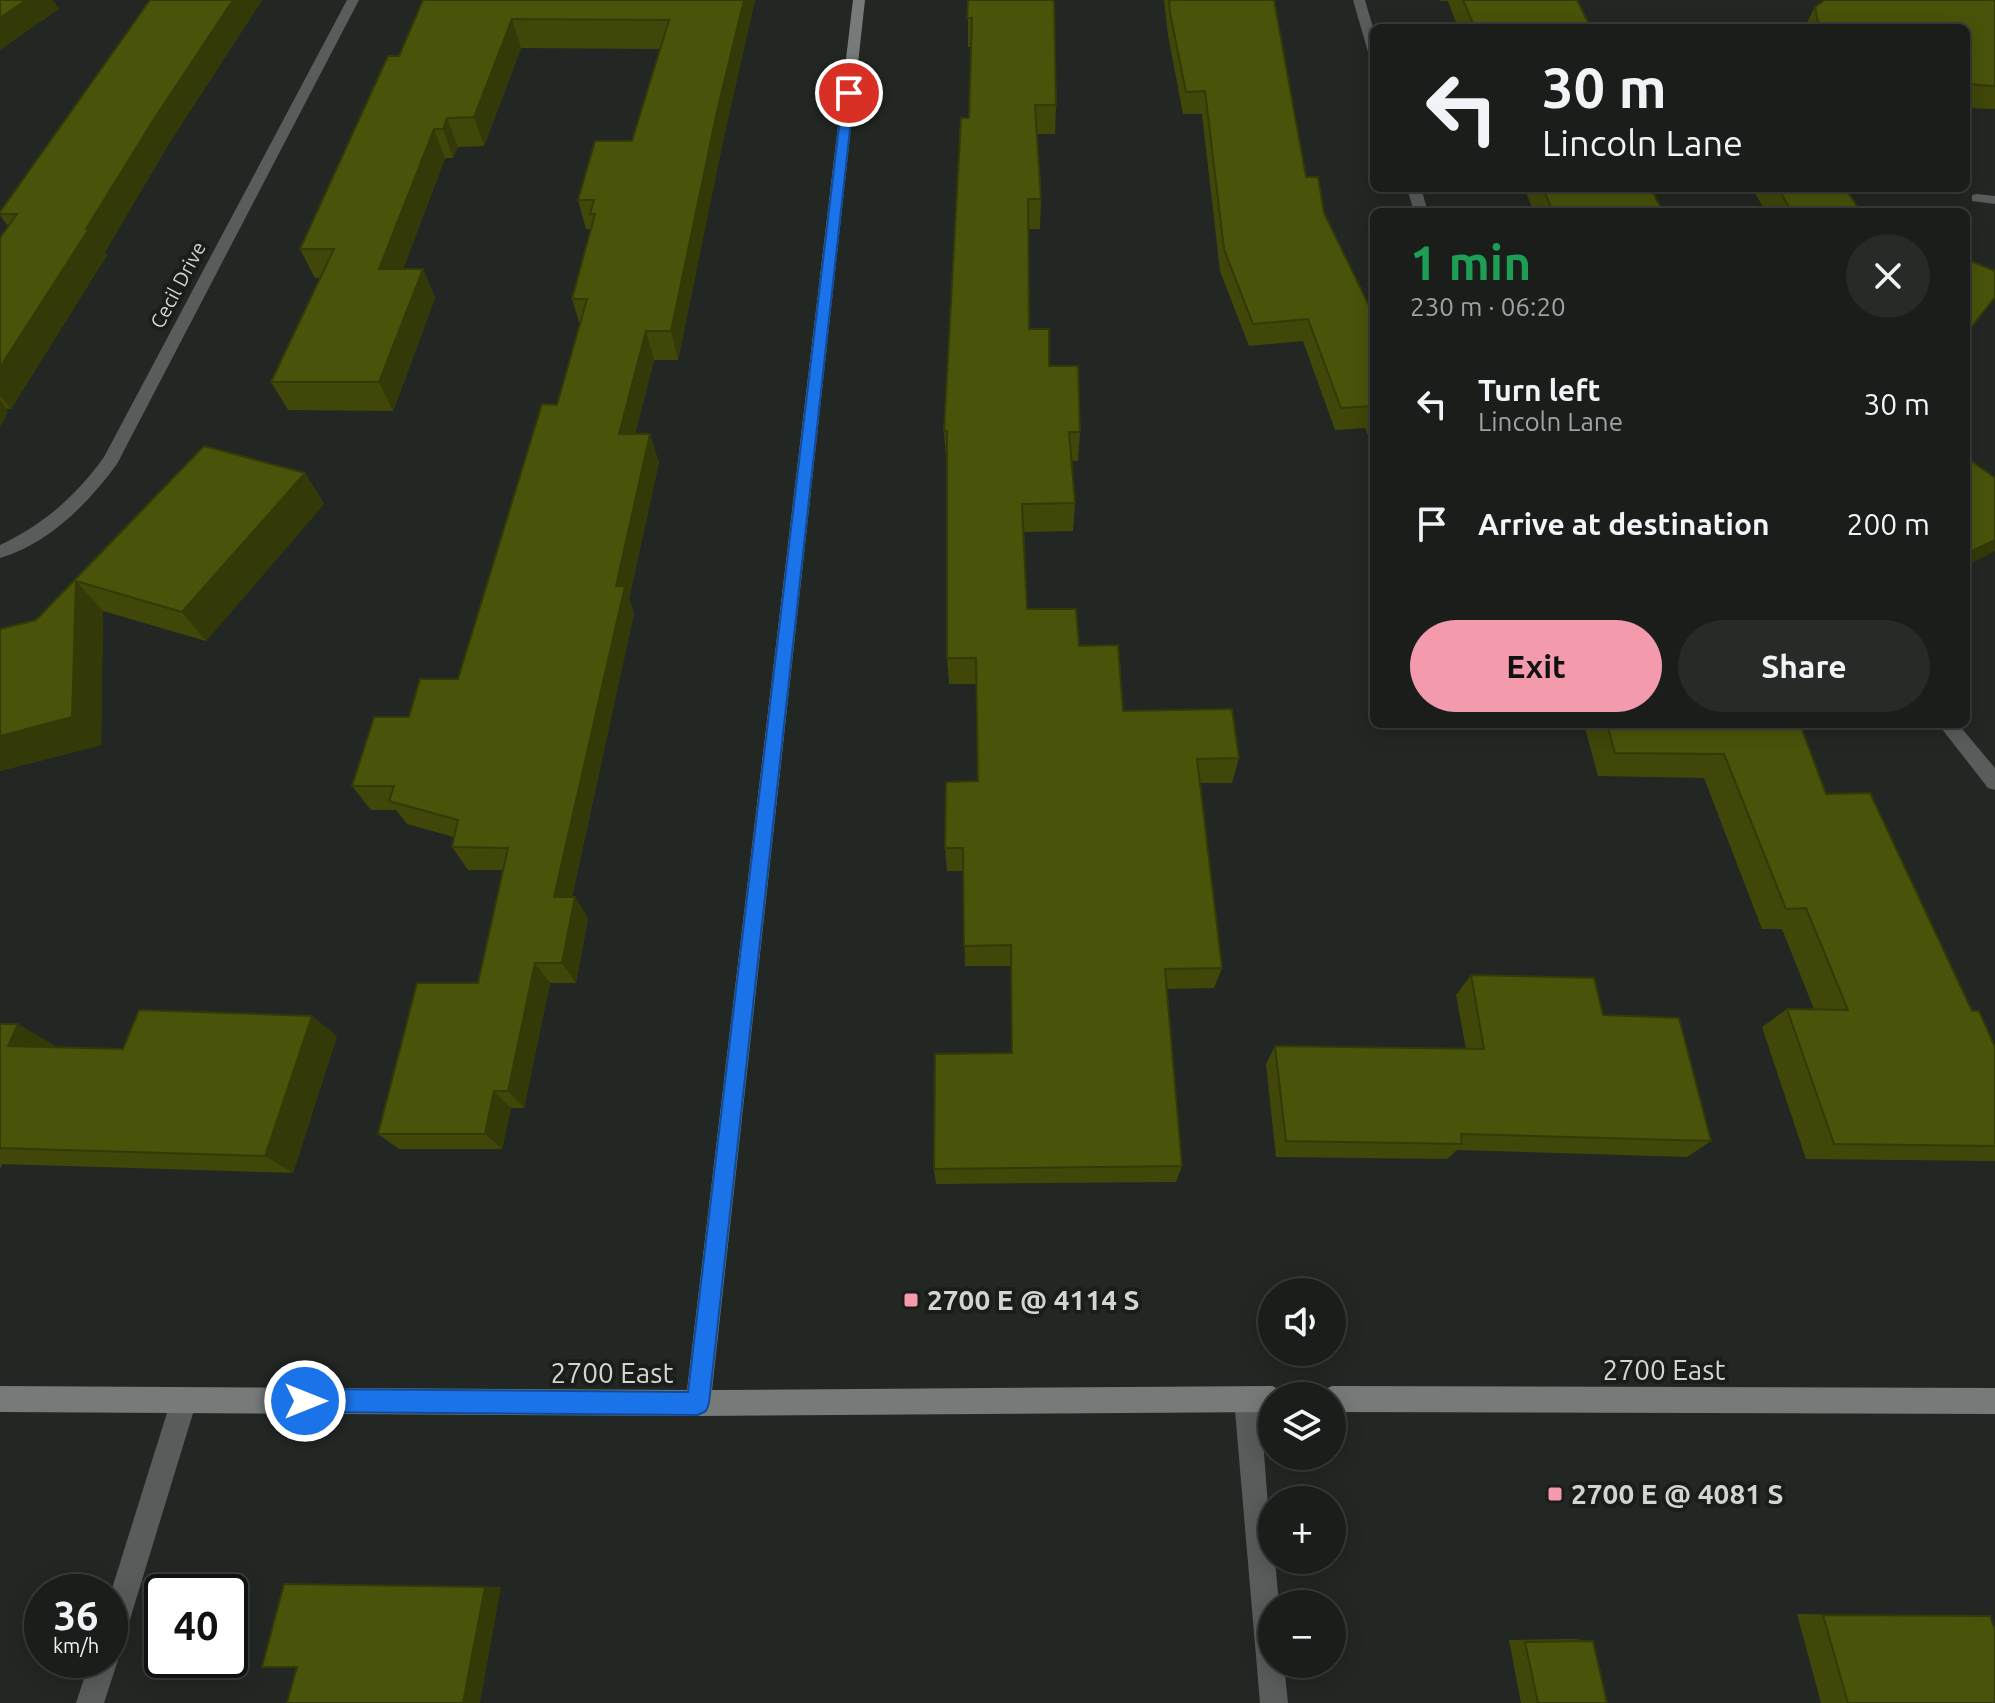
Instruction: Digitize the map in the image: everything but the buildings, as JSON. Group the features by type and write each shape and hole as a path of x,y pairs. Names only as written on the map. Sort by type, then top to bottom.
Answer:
{"street":[{"name":"Cecil Drive","path":"0,552 62,515 81,498 111,460 353,0"},
{"path":"698,1403 859,0"},
{"path":"1359,0 1370,38"},
{"path":"1977,198 1995,200"},
{"path":"1950,728 1995,782"},
{"name":"2700 East","path":"0,1399 698,1403 1258,1399"},
{"name":"2700 East","path":"1346,1399 1995,1401"},
{"path":"128,1581 184,1400"},
{"path":"1263,1470 1274,1703"},
{"path":"90,1703 98,1678"}],"place":[{"name":"2700 E @ 4114 S","path":"911,1300"},
{"name":"2700 E @ 4081 S","path":"1555,1494"}],"route":[{"path":"305,1401 698,1403 849,93"}]}
